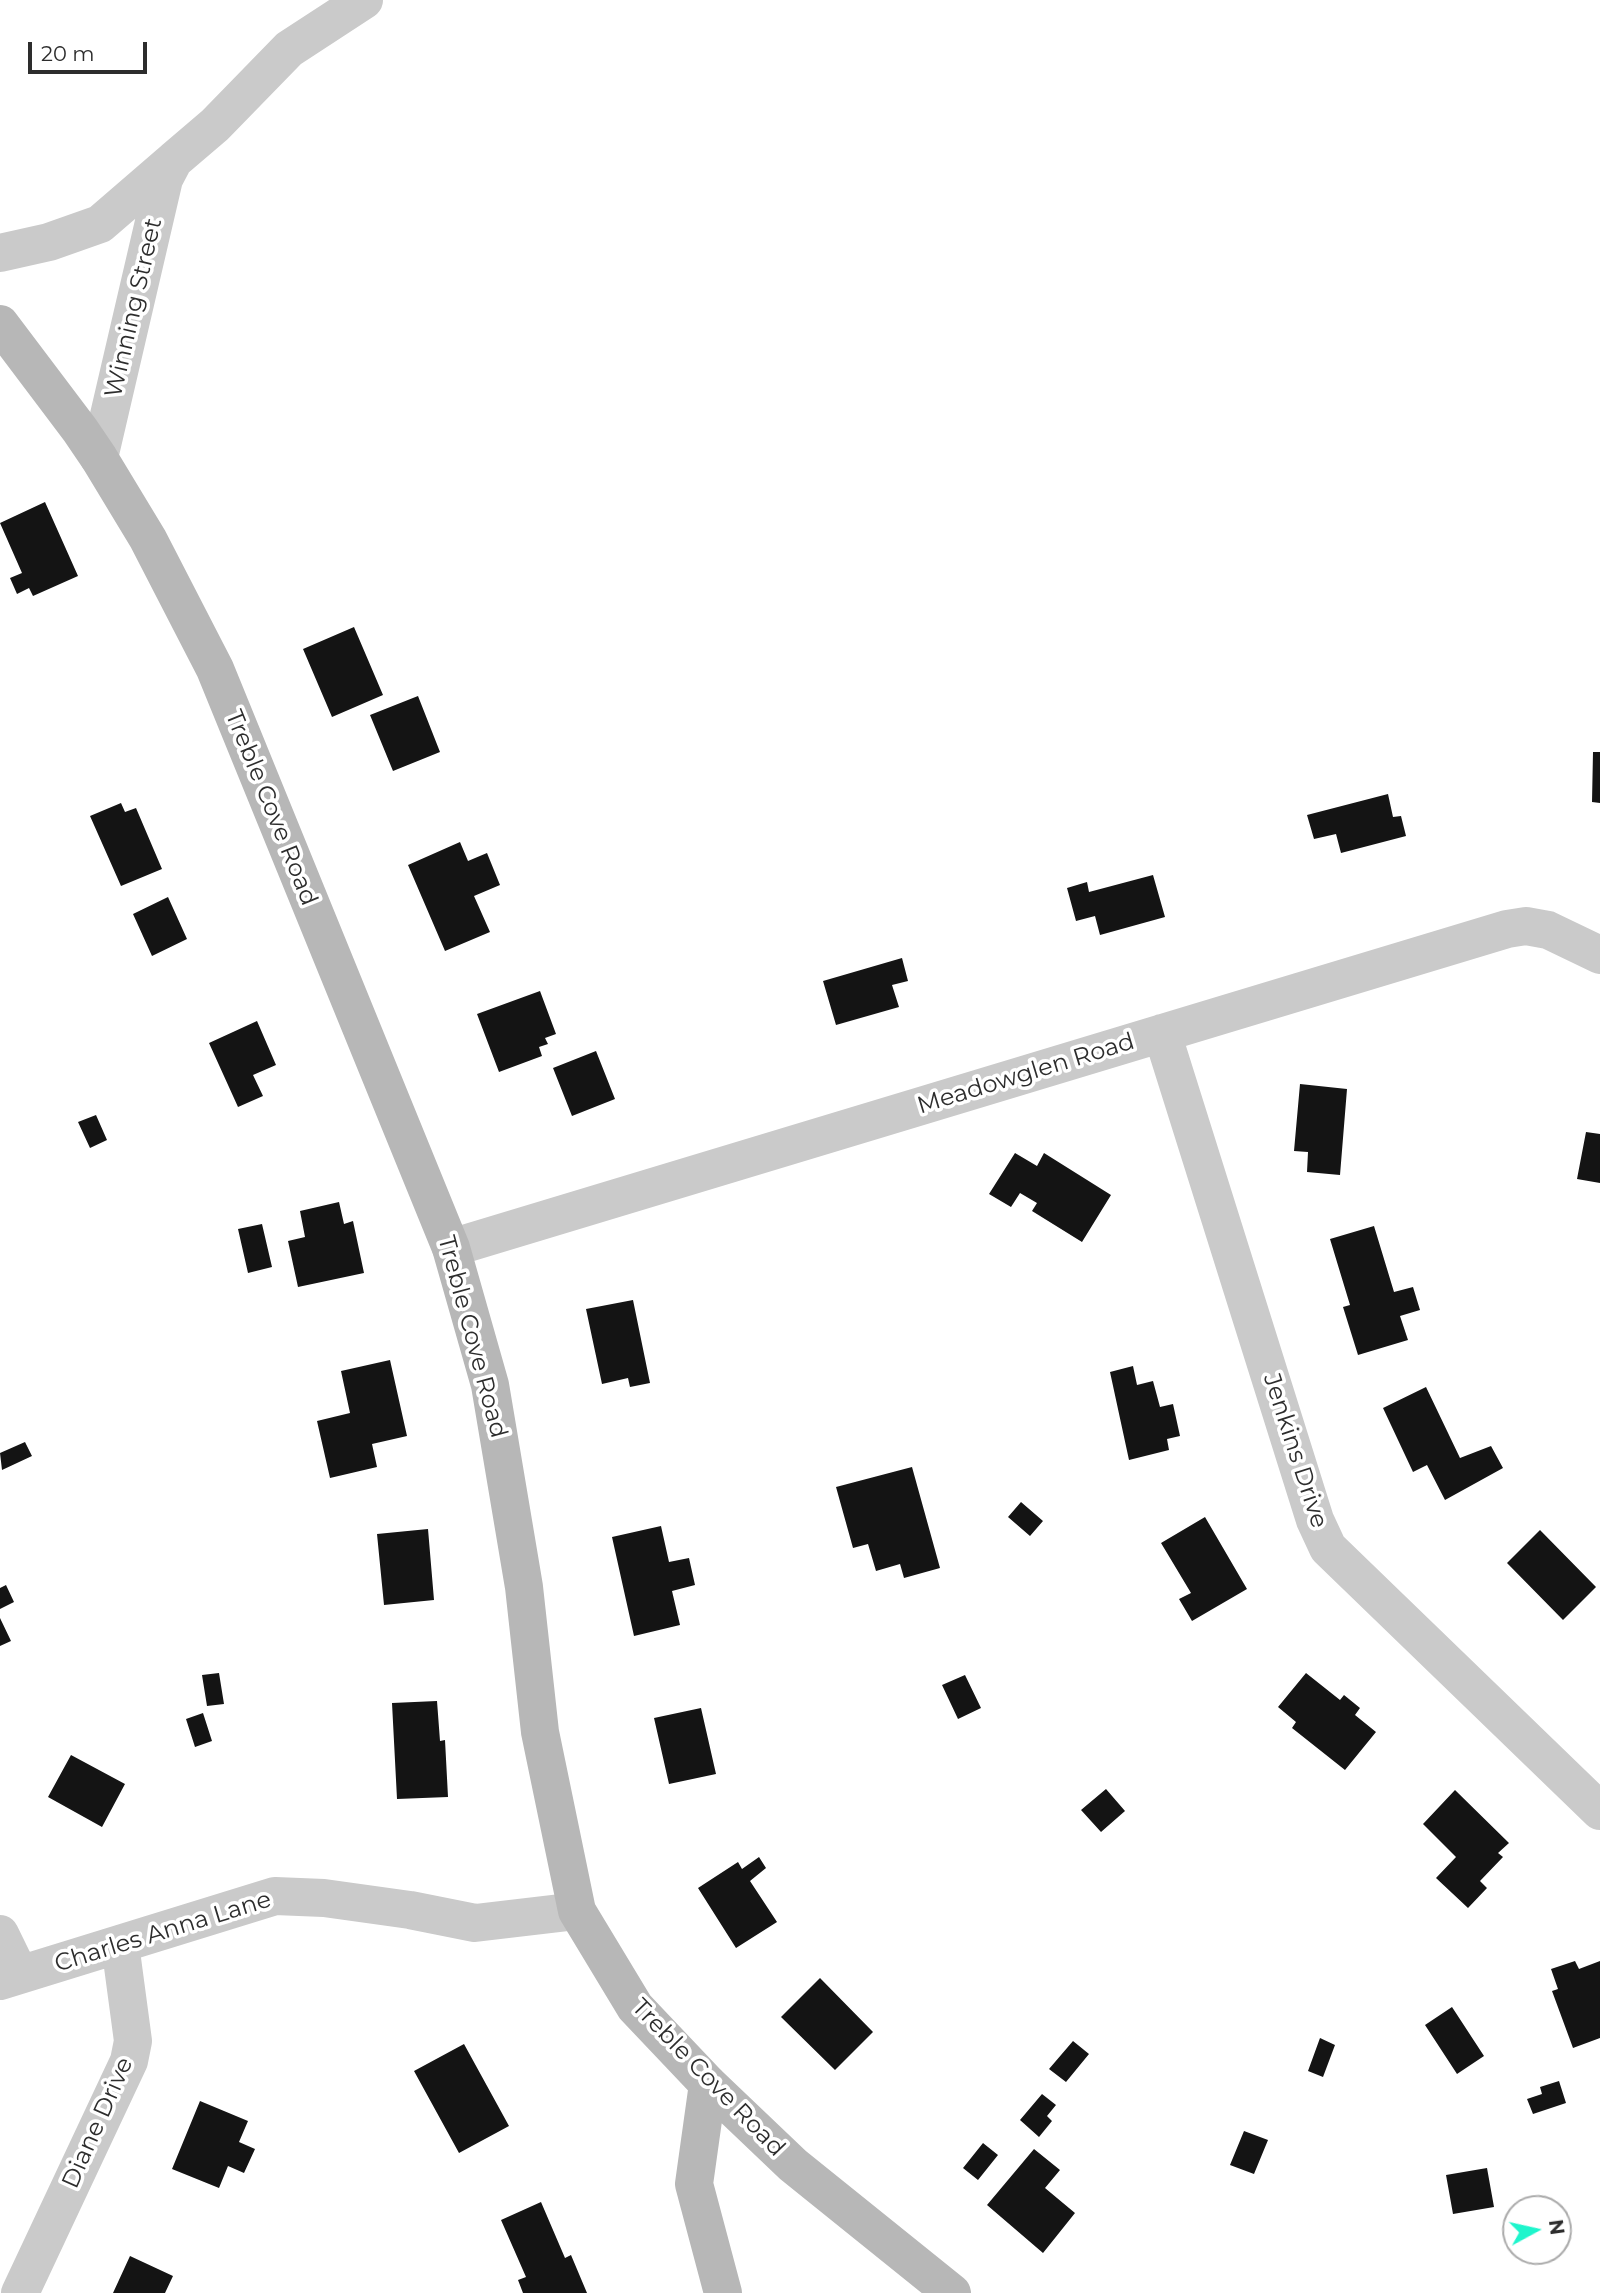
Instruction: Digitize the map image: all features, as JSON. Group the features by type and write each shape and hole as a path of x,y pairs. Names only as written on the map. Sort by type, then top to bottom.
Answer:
{"main road":[{"name":"Treble Cove Road","path":"0,324 99,458 148,539 215,669 451,1248 492,1398 524,1587 540,1732 578,1911 635,2007 708,2084 793,2165 952,2293"},
{"path":"708,2084 694,2184 723,2293"}],"street":[{"name":"Winning Street","path":"0,253 49,242 100,224 215,125 289,49 364,0"},
{"name":"Winning Street","path":"99,458 164,179 174,160"},
{"name":"Meadowglen Road","path":"451,1248 1507,929 1526,926 1548,930 1600,955"},
{"name":"Jenkins Drive","path":"1162,1033 1315,1520 1328,1548 1600,1811"},
{"name":"Charles Anna Lane","path":"10,1978 275,1896 324,1898 410,1910 475,1923 578,1911"},
{"path":"0,1934 10,1978"},
{"name":"Diane Drive","path":"20,2293 129,2061 134,2041 120,1944"}],"building":[{"path":"45,502 78,576 33,596 29,588 17,594 10,578 22,573 0,523"},
{"path":"354,627 383,695 332,717 303,649"},
{"path":"418,696 440,752 393,771 370,715"},
{"path":"1593,752 1600,752 1600,803 1592,802"},
{"path":"1388,794 1393,817 1401,816 1406,836 1341,853 1336,834 1314,839 1307,815"},
{"path":"121,803 125,812 136,808 162,869 121,886 90,816"},
{"path":"460,842 468,861 487,853 500,885 474,896 490,932 445,951 408,865"},
{"path":"1153,875 1165,917 1100,935 1095,916 1076,921 1067,888 1087,882 1089,892"},
{"path":"168,897 187,939 152,956 133,914"},
{"path":"902,958 908,981 892,985 899,1007 836,1025 823,981"},
{"path":"540,991 556,1034 545,1038 548,1044 539,1047 542,1056 499,1072 477,1014"},
{"path":"257,1021 276,1065 253,1075 263,1096 238,1107 209,1043"},
{"path":"596,1051 615,1099 572,1116 553,1068"},
{"path":"1300,1084 1347,1089 1340,1175 1307,1172 1308,1152 1294,1151"},
{"path":"96,1115 107,1140 90,1148 78,1122"},
{"path":"1586,1132 1600,1134 1600,1183 1577,1179"},
{"path":"1015,1153 1037,1166 1044,1153 1111,1195 1082,1242 1032,1211 1037,1203 1020,1193 1011,1207 989,1194"},
{"path":"339,1202 344,1224 353,1221 364,1273 298,1287 288,1241 305,1237 300,1211"},
{"path":"262,1224 272,1267 248,1273 238,1229"},
{"path":"1374,1226 1394,1292 1413,1287 1420,1310 1400,1316 1408,1340 1358,1355 1343,1307 1350,1305 1330,1239"},
{"path":"633,1300 650,1383 630,1387 628,1378 602,1384 586,1309"},
{"path":"390,1360 407,1436 372,1444 377,1467 330,1478 317,1421 350,1413 341,1371"},
{"path":"1133,1366 1137,1385 1153,1381 1160,1407 1173,1404 1180,1436 1167,1439 1169,1450 1129,1460 1110,1372"},
{"path":"1426,1387 1460,1458 1491,1446 1503,1468 1445,1500 1427,1465 1413,1472 1383,1408"},
{"path":"25,1442 32,1456 2,1470 0,1453"},
{"path":"912,1467 940,1568 904,1578 900,1564 876,1571 868,1544 853,1548 836,1487"},
{"path":"1021,1502 1043,1521 1030,1536 1008,1517"},
{"path":"1205,1517 1247,1589 1192,1621 1179,1599 1191,1593 1161,1543"},
{"path":"661,1526 669,1562 689,1558 695,1585 672,1591 680,1625 634,1636 612,1537"},
{"path":"428,1529 434,1600 384,1605 377,1534"},
{"path":"1540,1530 1596,1587 1563,1620 1507,1563"},
{"path":"6,1585 14,1602 0,1609 0,1588"},
{"path":"0,1618 11,1641 0,1646"},
{"path":"219,1673 224,1704 207,1706 202,1675"},
{"path":"1306,1673 1340,1700 1344,1695 1360,1708 1355,1715 1376,1732 1345,1770 1292,1728 1296,1722 1278,1707"},
{"path":"965,1675 981,1708 958,1719 942,1685"},
{"path":"437,1701 440,1741 445,1740 448,1797 397,1799 392,1703"},
{"path":"701,1708 716,1774 669,1784 654,1718"},
{"path":"203,1713 212,1741 195,1747 186,1719"},
{"path":"71,1755 125,1784 102,1827 48,1797"},
{"path":"1106,1789 1125,1811 1101,1832 1081,1810"},
{"path":"1455,1790 1509,1843 1498,1853 1503,1857 1480,1881 1487,1888 1468,1908 1436,1878 1456,1857 1423,1824"},
{"path":"759,1857 766,1868 750,1881 777,1922 736,1948 698,1888 738,1862 742,1869"},
{"path":"1575,1961 1579,1969 1600,1961 1600,2038 1573,2048 1552,1991 1558,1989 1551,1969"},
{"path":"820,1978 873,2032 835,2070 781,2017"},
{"path":"1452,2007 1484,2056 1457,2074 1425,2025"},
{"path":"1320,2038 1335,2045 1323,2077 1308,2071"},
{"path":"1073,2041 1089,2054 1066,2082 1049,2069"},
{"path":"464,2044 509,2126 459,2153 414,2071"},
{"path":"1559,2081 1566,2103 1533,2114 1527,2099 1542,2094 1540,2087"},
{"path":"1042,2094 1056,2105 1047,2116 1052,2121 1039,2137 1020,2120"},
{"path":"200,2101 248,2121 239,2142 255,2149 244,2173 228,2166 219,2188 172,2169"},
{"path":"1244,2131 1268,2140 1254,2174 1230,2165"},
{"path":"983,2143 998,2155 978,2180 963,2168"},
{"path":"1034,2149 1060,2170 1045,2188 1075,2213 1043,2253 987,2205"},
{"path":"1487,2168 1494,2207 1453,2214 1446,2175"},
{"path":"541,2202 565,2258 571,2255 587,2293 523,2293 518,2280 526,2277 501,2220"},
{"path":"130,2256 173,2276 165,2293 113,2293"}]}
